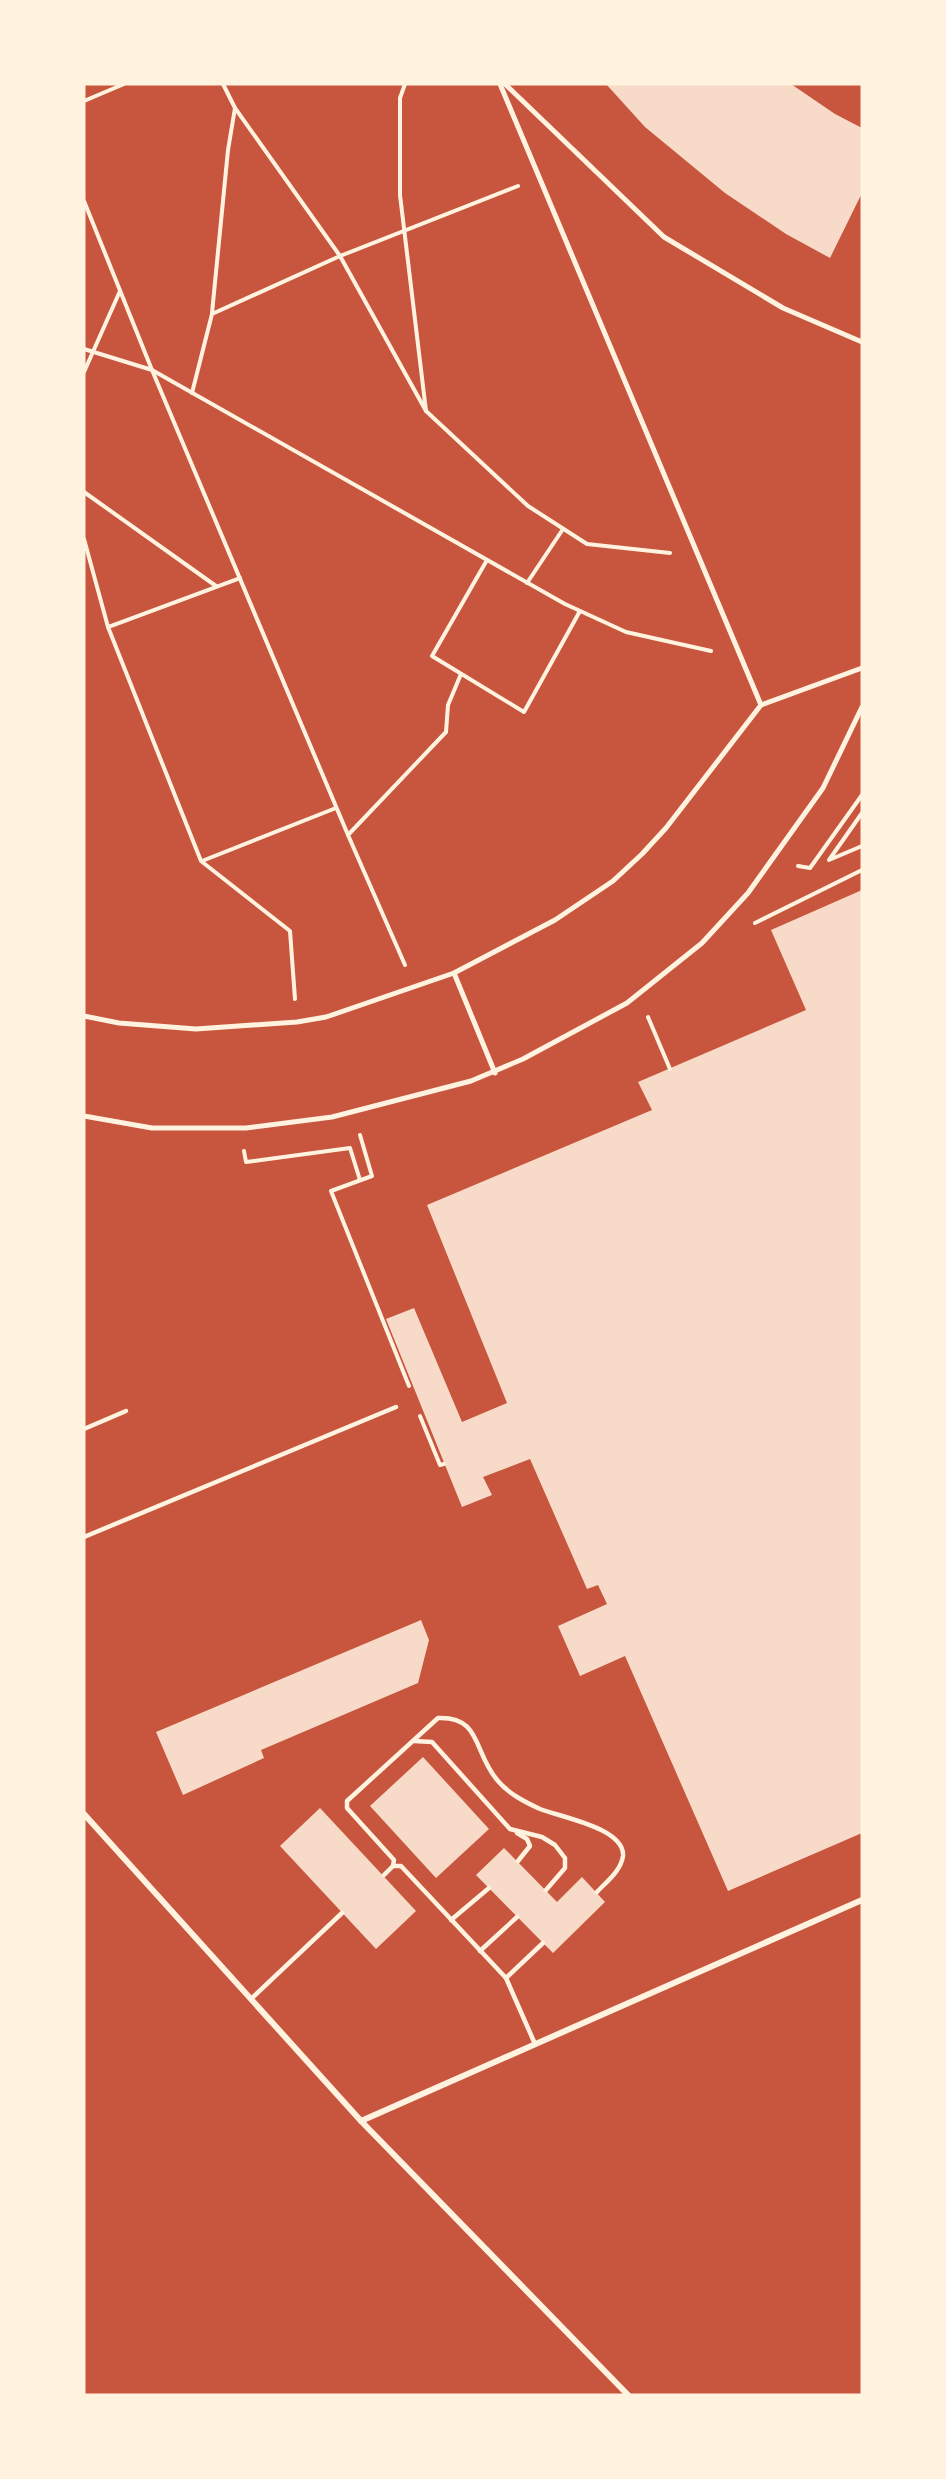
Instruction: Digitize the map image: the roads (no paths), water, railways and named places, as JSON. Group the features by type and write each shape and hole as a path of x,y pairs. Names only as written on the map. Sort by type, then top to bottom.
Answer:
{"street":[{"path":"503,84 539,176 761,705"},
{"path":"503,84 663,237 783,308 862,342"},
{"path":"84,1016 119,1023 196,1029 297,1022 326,1017 454,973 555,920 613,880 666,828 761,705 862,668"},
{"path":"84,1116 152,1128 246,1128 332,1117 495,1073 627,1004 702,943 748,893 823,788 862,707"},
{"path":"454,973 495,1073"},
{"path":"84,1814 361,2121 628,2395"},
{"path":"361,2121 862,1900"}],"lane":[{"path":"84,1537 396,1407"},
{"path":"84,1429 126,1411"},
{"path":"384,1875 393,1866 394,1860 347,1808 347,1801 438,1718 452,1717 465,1722 471,1730 480,1756 498,1781 519,1799 611,1835 621,1844 622,1860 618,1869 597,1892"},
{"path":"411,1742 422,1739 432,1742 510,1829 527,1839 530,1846 518,1861"},
{"path":"510,1829 542,1837 555,1845 565,1858 565,1868 546,1890"},
{"path":"393,1866 400,1866 506,1978 535,2044"},
{"path":"451,1920 489,1888"},
{"path":"251,1999 342,1913"},
{"path":"480,1951 517,1917"},
{"path":"506,1978 543,1943"}]}
